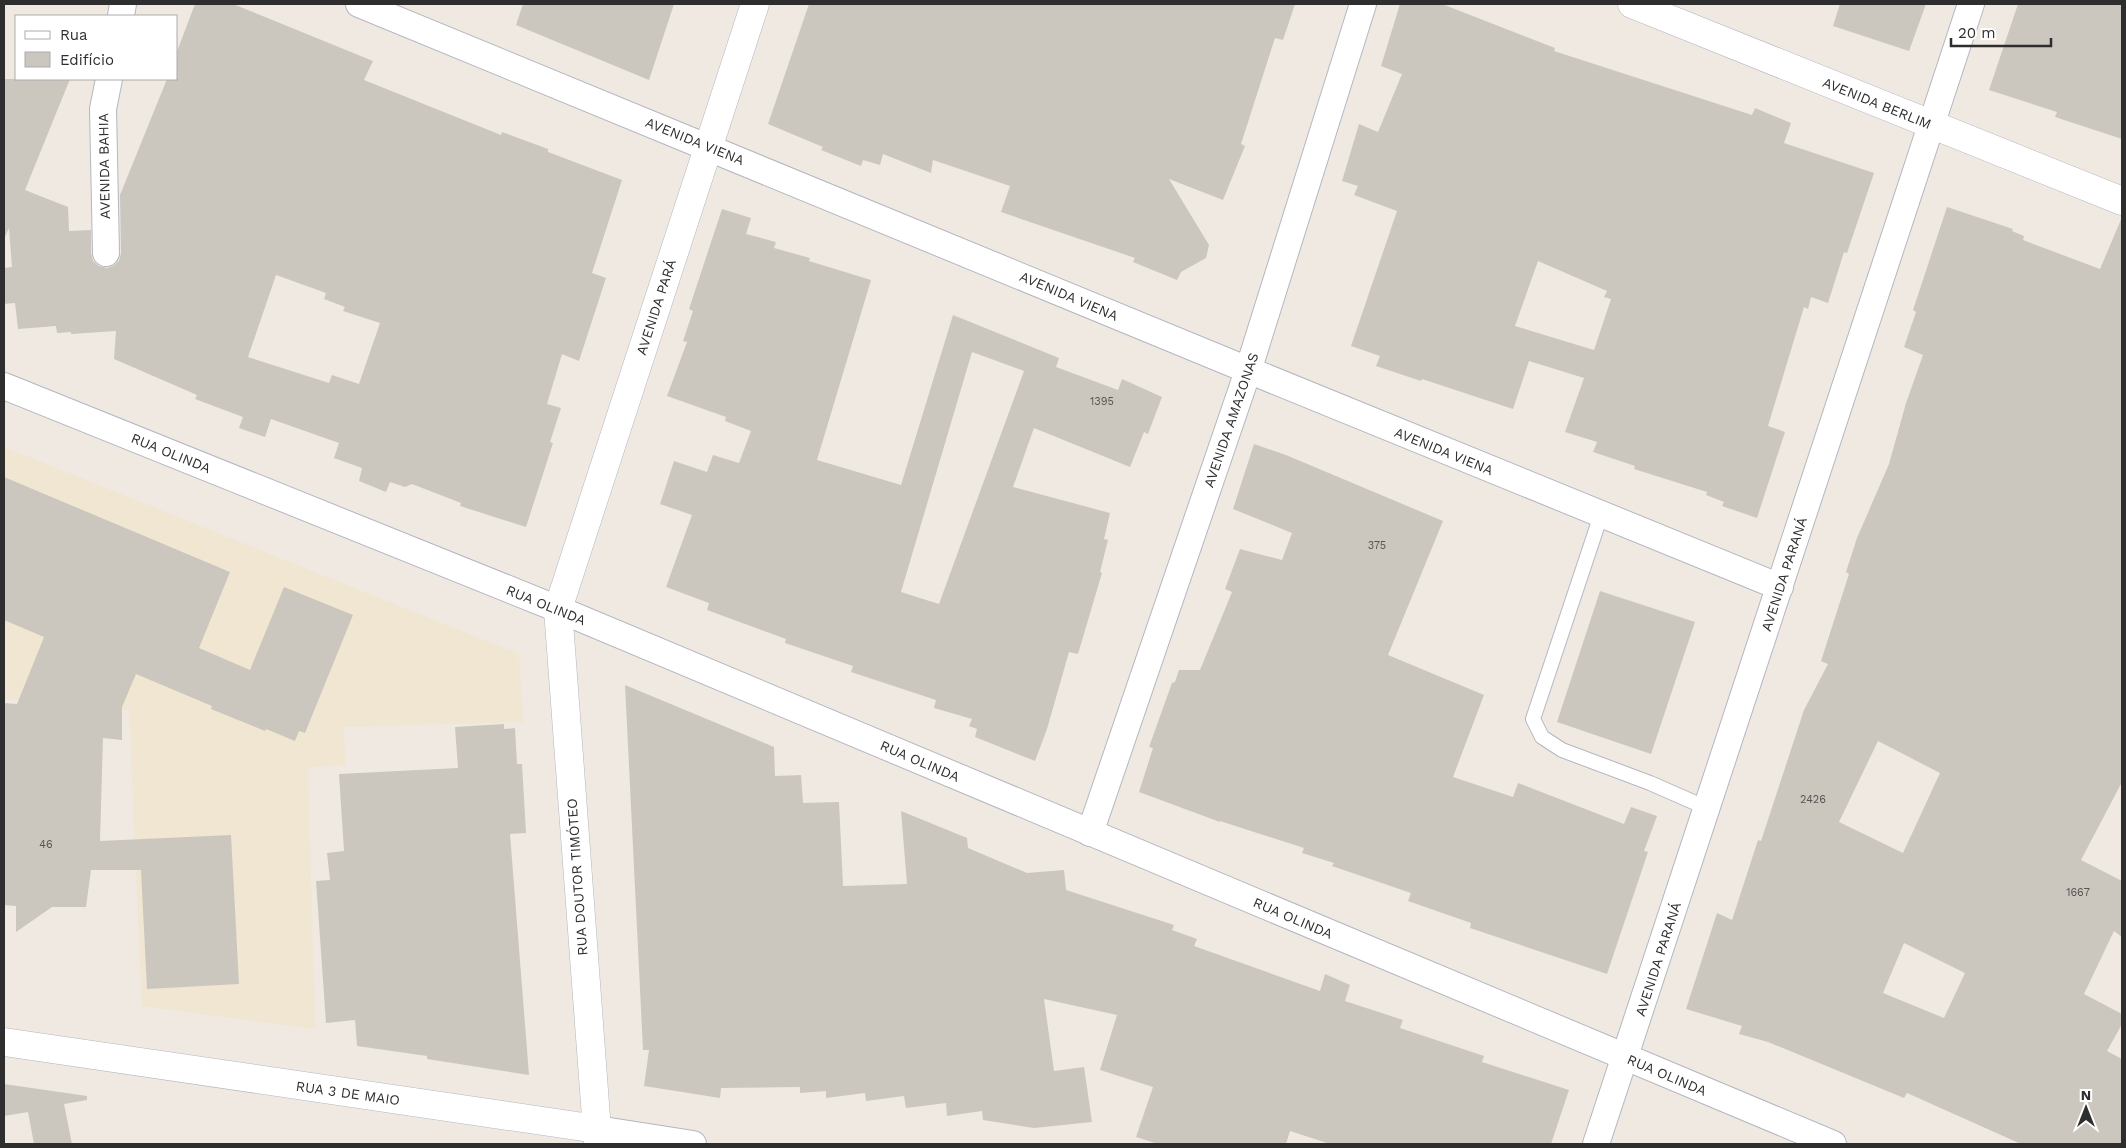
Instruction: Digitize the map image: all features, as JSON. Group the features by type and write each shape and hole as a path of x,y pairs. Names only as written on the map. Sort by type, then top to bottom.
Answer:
{"street":[{"name":"AVENIDA VIENA","path":"359,4 708,146 1248,371 1780,587"},
{"name":"AVENIDA PARÁ","path":"558,610 755,4"},
{"name":"AVENIDA AMAZONAS","path":"1090,833 1248,371 1363,4"},
{"name":"AVENIDA BERLIM","path":"1632,4 2122,202"},
{"name":"AVENIDA PARANÁ","path":"1596,1144 1971,4"},
{"name":"AVENIDA BAHIA","path":"106,253 103,109 108,80"},
{"name":"RUA OLINDA","path":"4,386 558,610 1832,1144"},
{"name":"RUA DOUTOR TIMÓTEO","path":"558,610 597,1137"},
{"name":"RUA 3 DE MAIO","path":"4,1042 597,1137 693,1144"}],"lane":[{"path":"1601,515 1533,718 1542,737 1562,750 1650,783 1707,808"}],"shaded area":[{"path":"4,447 519,654 523,722 344,727 345,765 308,767 315,1029 142,1006 129,710 4,699"}],"building":[{"path":"195,4 233,4 373,61 364,80 501,135 502,132 548,149 548,152 622,180 592,273 606,278 579,361 562,354 547,404 561,408 550,442 553,443 526,527 460,506 461,503 412,484 405,487 390,482 386,492 359,481 362,468 334,458 339,443 271,419 265,437 239,428 243,417 195,399 197,395 114,359 116,331 71,334 71,332 57,333 56,326 18,329 15,303 4,304 4,268 12,267 9,228 4,239 4,79 70,80 25,190 68,207 69,231 91,230 93,261 99,266 107,268 119,261 121,253 120,195 167,80 178,80 178,49","holes":["276,275 326,293 324,299 345,307 343,311 380,323 359,384 332,375 329,383 248,357"]},
{"path":"523,4 674,4 649,80 516,25"},
{"path":"809,4 1295,4 1283,40 1275,38 1241,144 1245,146 1223,200 1169,179 1209,245 1206,258 1181,272 1177,280 1133,262 1135,258 1001,212 1010,186 933,160 931,173 883,154 880,165 863,160 861,166 821,150 823,147 768,124"},
{"path":"1400,4 1442,4 1555,48 1554,51 1752,115 1755,108 1791,123 1784,143 1874,173 1847,253 1844,252 1828,303 1811,297 1808,309 1804,307 1768,426 1785,432 1757,518 1722,506 1724,502 1706,495 1707,492 1634,469 1635,466 1593,452 1597,442 1565,432 1584,378 1529,361 1513,409 1376,366 1380,356 1351,346 1397,211 1354,195 1358,186 1342,181 1359,124 1378,132 1402,74 1381,66","holes":["1538,261 1607,291 1604,297 1611,299 1594,350 1515,326"]},
{"path":"1840,4 1926,4 1909,51 1833,26"},
{"path":"2018,4 2122,4 2122,139 2055,117 2057,112 1989,90"},
{"path":"1947,207 2013,229 2012,231 2024,236 2023,240 2100,269 2122,217 2122,782 2081,860 2122,881 2122,937 2114,931 2084,994 2122,1014 2122,1024 2107,1051 2122,1059 2122,1144 2021,1144 1907,1093 1904,1098 1768,1042 1739,1034 1742,1026 1686,1009 1717,913 1732,920 1758,840 1761,841 1804,710 1828,664 1821,661 1849,574 1846,572 1857,538 1889,464 1906,403 1923,355 1904,347 1916,312 1913,310","holes":["1878,741 1940,773 1903,853 1839,822","1904,943 1965,973 1944,1018 1883,993"]},
{"path":"722,209 751,218 746,234 776,242 774,248 810,258 809,261 871,280 817,460 901,485 953,315 1059,358 1056,367 1118,390 1122,379 1162,397 1148,434 1144,432 1130,467 1034,428 1013,487 1110,513 1104,539 1108,540 1100,572 1102,573 1078,654 1069,652 1047,729 1035,761 975,737 977,729 969,726 972,719 934,708 936,700 851,672 853,666 785,643 786,639 707,610 709,603 666,587 692,515 660,504 674,461 707,472 713,455 739,463 751,431 725,421 726,417 667,396 687,342 683,341 693,311 689,309","holes":["972,352 1024,371 939,604 901,592"]},
{"path":"1254,444 1286,455 1443,521 1388,655 1484,695 1453,777 1513,797 1518,783 1624,824 1631,807 1657,816 1644,851 1648,852 1607,974 1470,928 1471,923 1408,901 1411,893 1332,866 1334,863 1302,853 1304,848 1220,822 1139,792 1153,748 1149,747 1172,683 1175,682 1179,670 1200,670 1232,592 1225,589 1240,549 1282,560 1292,533 1233,509"},
{"path":"4,477 230,572 199,648 250,670 284,587 353,615 305,733 299,731 295,741 211,709 212,706 136,674 122,707 122,740 103,738 100,841 231,835 239,984 147,989 141,870 91,870 86,907 52,907 16,932 16,906 4,905 4,703 17,704 44,637 4,620"},
{"path":"1600,591 1695,622 1651,754 1557,722"},
{"path":"625,685 774,747 775,776 801,775 803,803 839,802 843,886 907,884 901,811 967,838 968,848 1027,873 1064,870 1066,890 1174,925 1172,930 1197,939 1194,946 1320,991 1325,974 1350,985 1345,1001 1403,1020 1400,1028 1484,1056 1482,1062 1569,1090 1551,1144 1330,1144 1290,1131 1286,1144 1158,1144 1136,1137 1153,1087 1100,1070 1117,1015 1044,999 1054,1071 1084,1067 1092,1122 1034,1128 983,1120 982,1111 947,1116 946,1103 906,1108 904,1096 866,1101 865,1093 826,1098 826,1091 800,1093 800,1087 721,1088 720,1098 644,1086 649,1050 643,1050"},
{"path":"504,724 504,729 515,728 517,764 522,764 526,833 510,834 529,1075 427,1059 427,1056 357,1046 355,1020 326,1023 316,881 330,880 327,853 344,851 339,774 458,768 455,727"},
{"path":"4,1084 87,1096 87,1100 64,1104 72,1144 34,1144 28,1112 4,1116"}]}
